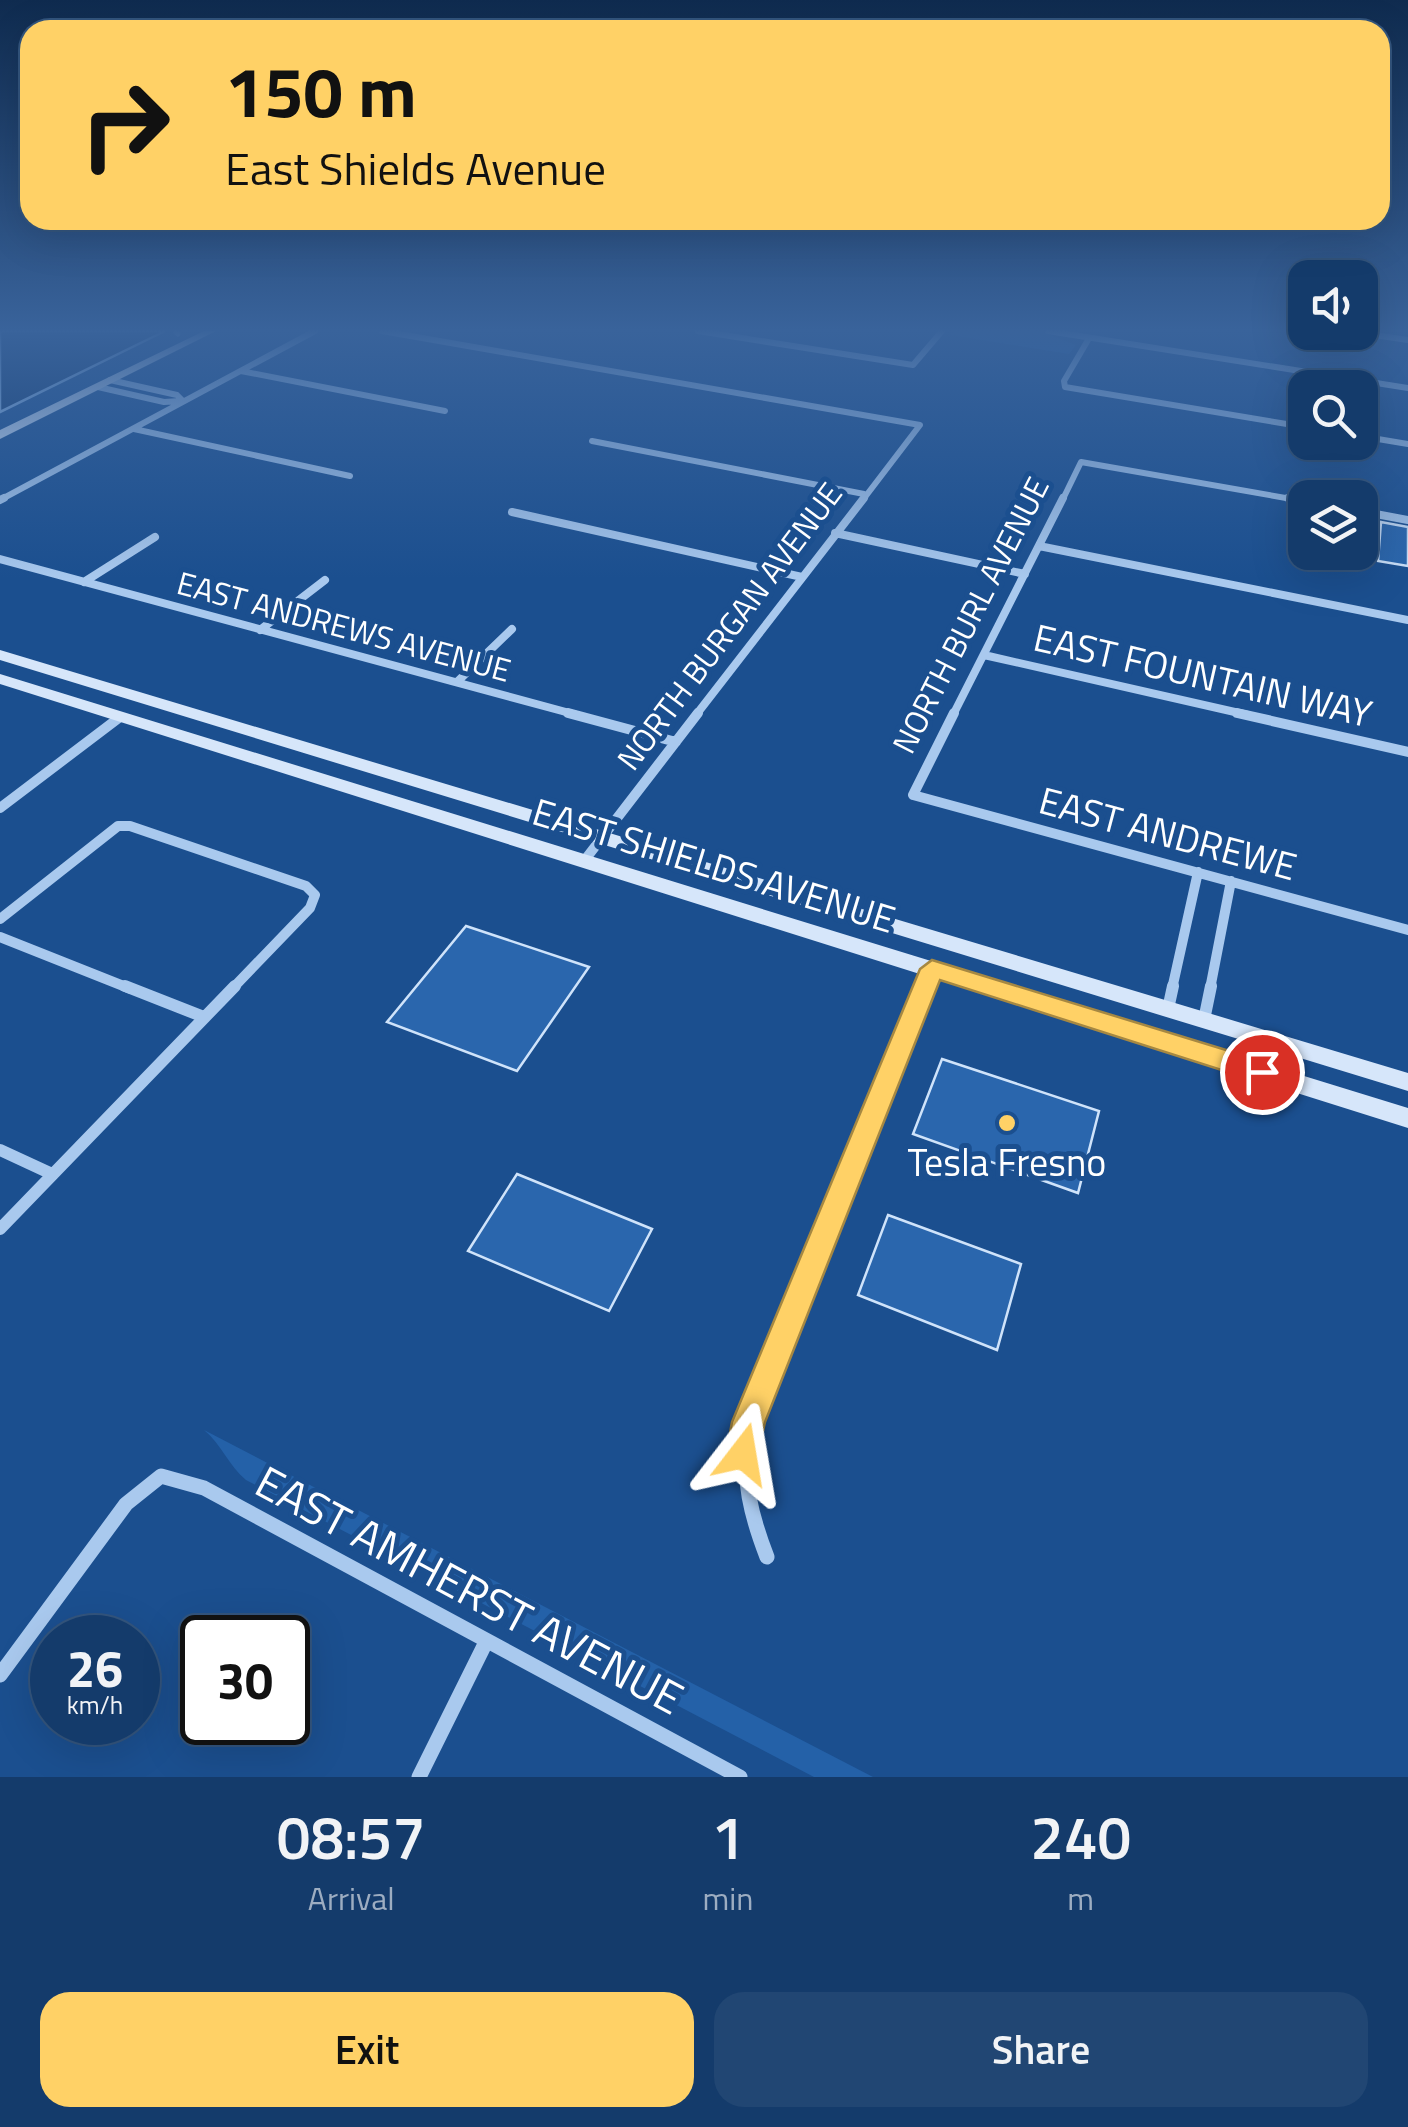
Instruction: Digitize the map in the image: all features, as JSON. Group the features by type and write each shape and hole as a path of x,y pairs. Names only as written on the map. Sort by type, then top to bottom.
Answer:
{"main road":[{"path":"0,435 42,414"},
{"name":"EAST SHIELDS AVENUE","path":"0,655 1408,1082"},
{"path":"0,667 68,687 140,698"},
{"name":"EAST SHIELDS AVENUE","path":"0,679 1408,1118"},
{"path":"120,717 140,710 264,748 343,760"}],"street":[{"path":"0,500 161,414"},
{"name":"NORTH BURGAN AVENUE","path":"584,861 920,425 857,414"},
{"path":"1228,414 1288,424"},
{"path":"134,428 350,476"},
{"path":"1378,439 1408,444"},
{"path":"592,441 864,494"},
{"name":"NORTH BURL AVENUE","path":"913,796 1081,462 1288,498"},
{"path":"512,512 802,577"},
{"path":"1378,514 1408,520"},
{"path":"834,533 1025,574"},
{"path":"84,582 156,537"},
{"path":"1039,546 1408,620"},
{"name":"EAST ANDREWS AVENUE","path":"0,559 676,742"},
{"path":"260,630 325,580"},
{"path":"457,682 512,628"},
{"name":"EAST FOUNTAIN WAY","path":"984,655 1408,752"},
{"path":"0,808 120,717"},
{"name":"EAST ANDREWE","path":"913,796 1408,930"},
{"path":"0,919 118,826 130,826 306,886 315,895 310,908 0,1228"},
{"path":"1168,1009 1198,872"},
{"path":"1204,1020 1230,881"},
{"path":"0,937 204,1017"},
{"path":"767,1557 754,1525 746,1485 743,1454 749,1422 932,969"},
{"path":"0,1150 52,1174"},
{"name":"EAST AMHERST AVENUE","path":"0,1675 126,1504 161,1476 204,1488 740,1777"},
{"path":"418,1777 486,1642"}],"shaded area":[{"path":"204,1430 873,1777 814,1777 246,1480"}],"building":[{"path":"1381,522 1408,527 1408,566 1378,561"},
{"path":"466,926 589,967 517,1071 387,1022"},
{"name":"Tesla Fresno","path":"942,1059 1099,1111 1078,1193 913,1134"},
{"path":"517,1174 652,1229 609,1311 468,1251"},
{"path":"888,1215 1021,1264 997,1350 858,1295"}],"place":[{"name":"Tesla Fresno","path":"1007,1123"}],"route":[{"path":"743,1454 749,1422 932,969 1262,1072"}]}
